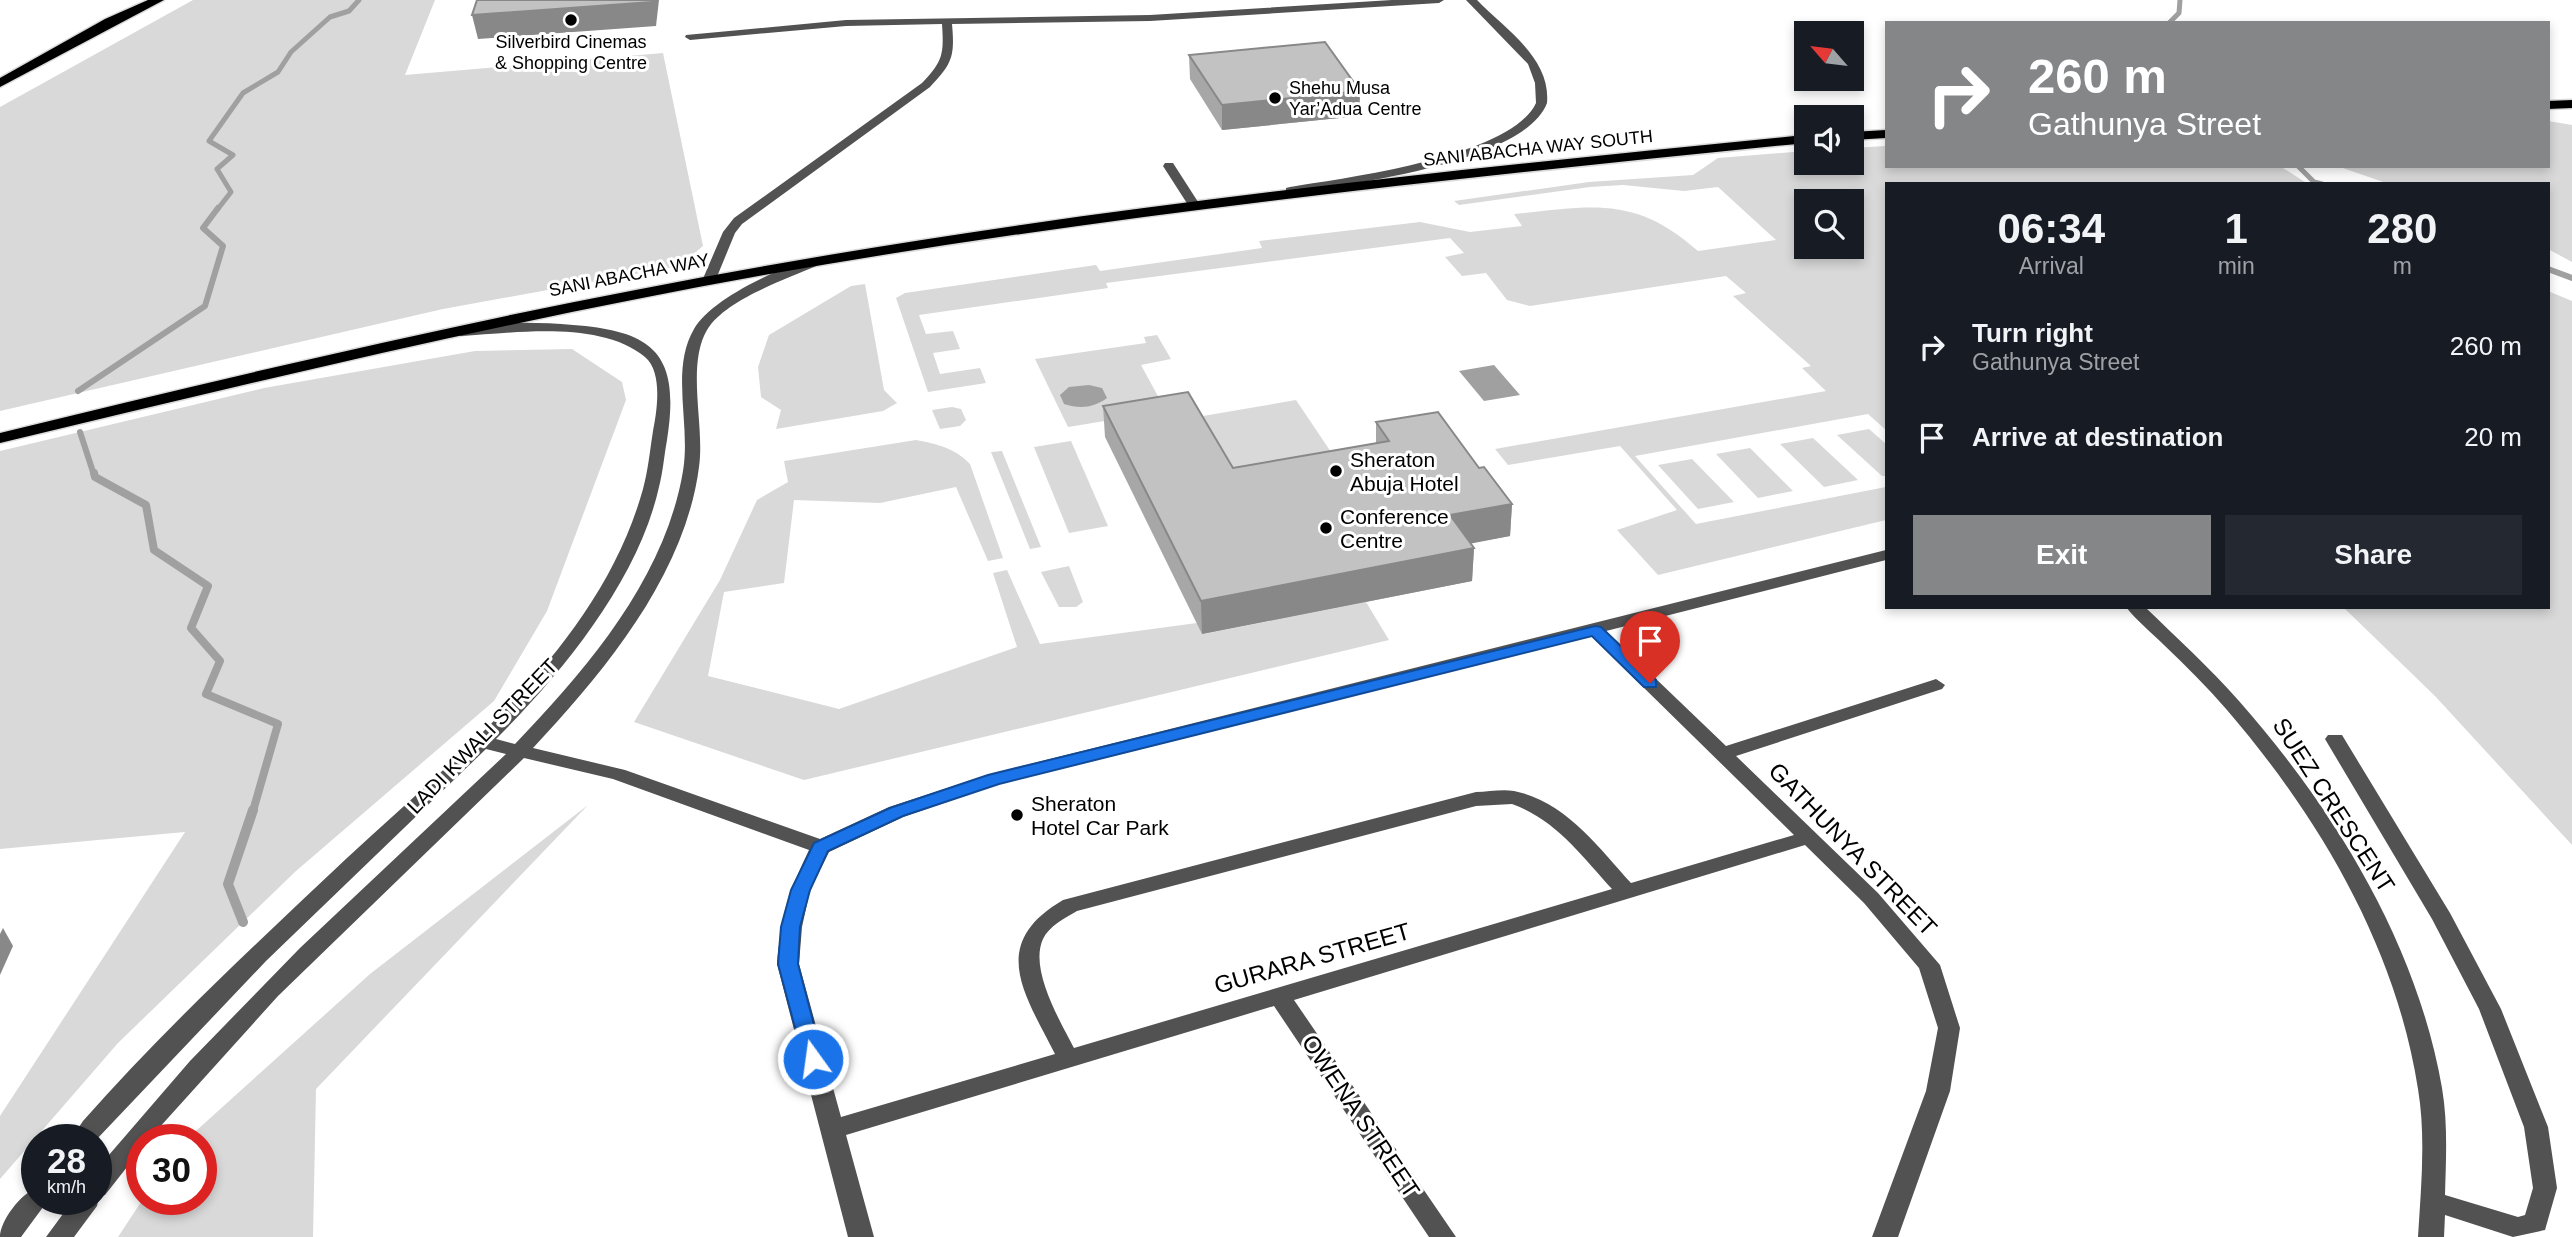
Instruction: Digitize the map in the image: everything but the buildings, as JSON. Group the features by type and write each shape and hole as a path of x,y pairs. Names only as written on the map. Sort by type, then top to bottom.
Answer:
{"highway":[{"path":"0,83 109,22 158,0"},
{"path":"2550,105 2572,104"},
{"path":"1864,135 1885,134"},
{"name":"SANI ABACHA WAY SOUTH","path":"1273,194 1794,140"},
{"name":"SANI ABACHA WAY","path":"0,438 349,354 709,281 811,263 1273,194"}],"street":[{"path":"690,37 846,23 1150,18 1439,0"},
{"path":"1273,194 1439,162 1491,144 1530,119 1540,107 1542,93 1537,68 1471,0"},
{"path":"709,281 729,232 738,221 926,85 943,67 949,51 947,20"},
{"path":"1169,166 1194,205"},
{"name":"LADI KWALI STREET","path":"112,1167 138,1133 272,986 523,750 625,622 676,530 694,448 691,360 694,343 702,326 721,310 758,288 811,263"},
{"name":"LADI KWALI STREET","path":"97,1124 246,966 482,742 571,641 614,577 639,527 656,474 664,388 654,357 632,343 575,329 447,333"},
{"path":"861,1237 788,964 791,927 800,890 821,847 896,812 994,779 1885,555"},
{"name":"SUEZ CRESCENT","path":"2137,609 2246,721 2350,870 2388,940 2414,1015 2430,1091 2433,1201 2431,1237"},
{"name":"GATHUNYA STREET","path":"1595,630 1871,898 1929,965 1949,1028 1938,1091 1885,1237"},
{"path":"1722,754 1936,685"},
{"path":"2335,739 2442,918 2490,1009 2536,1127 2545,1188 2536,1223 2518,1228 2433,1201"},
{"path":"482,742 618,774 821,847"},
{"path":"1068,1058 1039,998 1030,966 1031,942 1044,922 1070,905 1476,799 1512,797 1538,805 1570,831 1628,893"},
{"name":"GURARA STREET","path":"831,1130 1809,837"},
{"name":"OWENA STREET","path":"1279,995 1443,1237"},
{"path":"6,1237 23,1215"},
{"path":"59,1237 76,1215"}],"shaded area":[{"path":"193,0 435,0 405,75 663,53 703,246 679,266 443,309 0,411 0,107"},
{"path":"2550,121 2572,125 2572,262 2550,250 2550,182 2383,182 2343,168 2550,168"},
{"path":"1885,146 1885,168 2283,168 2305,182 1885,182 1885,429 1868,414 1635,456 1696,524 1885,487 1885,520 1658,575 1617,530 1677,510 1620,446 1508,465 1495,449 1826,391 1802,368 1811,366 1733,296 1746,293 1726,276 1530,306 1507,300 1486,273 1462,276 1445,257 1464,253 1450,238 1106,283 1108,288 919,315 926,334 953,331 960,349 933,353 940,374 980,368 986,383 928,392 896,298 905,293 1096,265 1100,271 1262,248 1259,241 1420,222 1470,232 1522,226 1514,214 1590,207 1612,208 1654,220 1698,251 1776,240 1718,187 1684,191 1623,185 1459,205 1454,201 1589,182 1693,175 1718,158 1794,152 1794,175 1864,175 1864,147"},
{"path":"865,284 884,390 897,403 883,411 776,429 781,410 761,397 758,367 769,335 851,286"},
{"path":"2550,292 2572,301 2572,845 2435,696 2345,609 2550,609"},
{"path":"1157,335 1171,359 1141,365 1166,411 1068,427 1035,359 1146,343 1144,337"},
{"path":"572,349 622,382 626,400 547,611 494,701 296,871 118,1043 48,1124 21,1124 21,1155 0,1179 0,1116 185,832 0,849 0,451 264,388 475,351"},
{"path":"1494,365 1520,395 1484,401 1459,371"},
{"path":"1089,385 1102,388 1107,398 1086,407 1064,404 1060,395 1069,387"},
{"path":"1296,400 1337,461 1240,478 1203,416"},
{"path":"952,407 961,409 966,420 960,426 940,429 932,410"},
{"path":"1869,429 1885,443 1885,476 1882,476 1837,435"},
{"path":"1813,438 1858,480 1824,487 1780,444"},
{"path":"916,440 952,450 970,464 1003,558 988,561 956,487 880,503 794,500 784,583 724,592 708,676 839,709 1017,647 993,573 1007,570 1040,644 1197,623 1203,634 1366,602 1389,640 804,780 634,722 720,580 757,500 788,482 784,461"},
{"path":"1071,441 1108,526 1069,533 1034,447"},
{"path":"1750,448 1793,491 1758,498 1716,454"},
{"path":"1002,451 1041,547 1030,549 991,452"},
{"path":"1692,459 1734,502 1698,509 1658,465"},
{"path":"1069,566 1083,602 1076,607 1059,607 1041,572"},
{"path":"588,805 316,1089 313,1237 118,1237 132,1215 217,1215 217,1124 204,1124 370,974"}],"waterway":[{"path":"217,210 231,192 217,169 233,155 209,141 243,93 278,72 291,52 330,17 349,11 359,0"},
{"path":"2171,21 2179,13 2180,0"},
{"path":"2300,168 2314,182"},
{"path":"78,391 205,306 223,246 203,228 218,208"},
{"path":"2550,270 2572,278"},
{"path":"80,432 94,475"},
{"path":"94,473 95,477 146,505 154,550 208,586 191,628 220,661 206,694 278,724 253,811"},
{"path":"243,922 228,884 253,810"}],"place":[{"name":"Silverbird Cinemas & Shopping Centre","path":"571,20"},
{"name":"Shehu Musa Yar’Adua Centre","path":"1275,98"},
{"name":"Sheraton Abuja Hotel","path":"1336,471"},
{"name":"Conference Centre","path":"1326,528"},
{"name":"Sheraton Hotel Car Park","path":"1017,815"}],"route":[{"path":"813,1059 788,964 791,927 800,890 821,847 896,812 994,779 1595,630 1650,683"}]}
